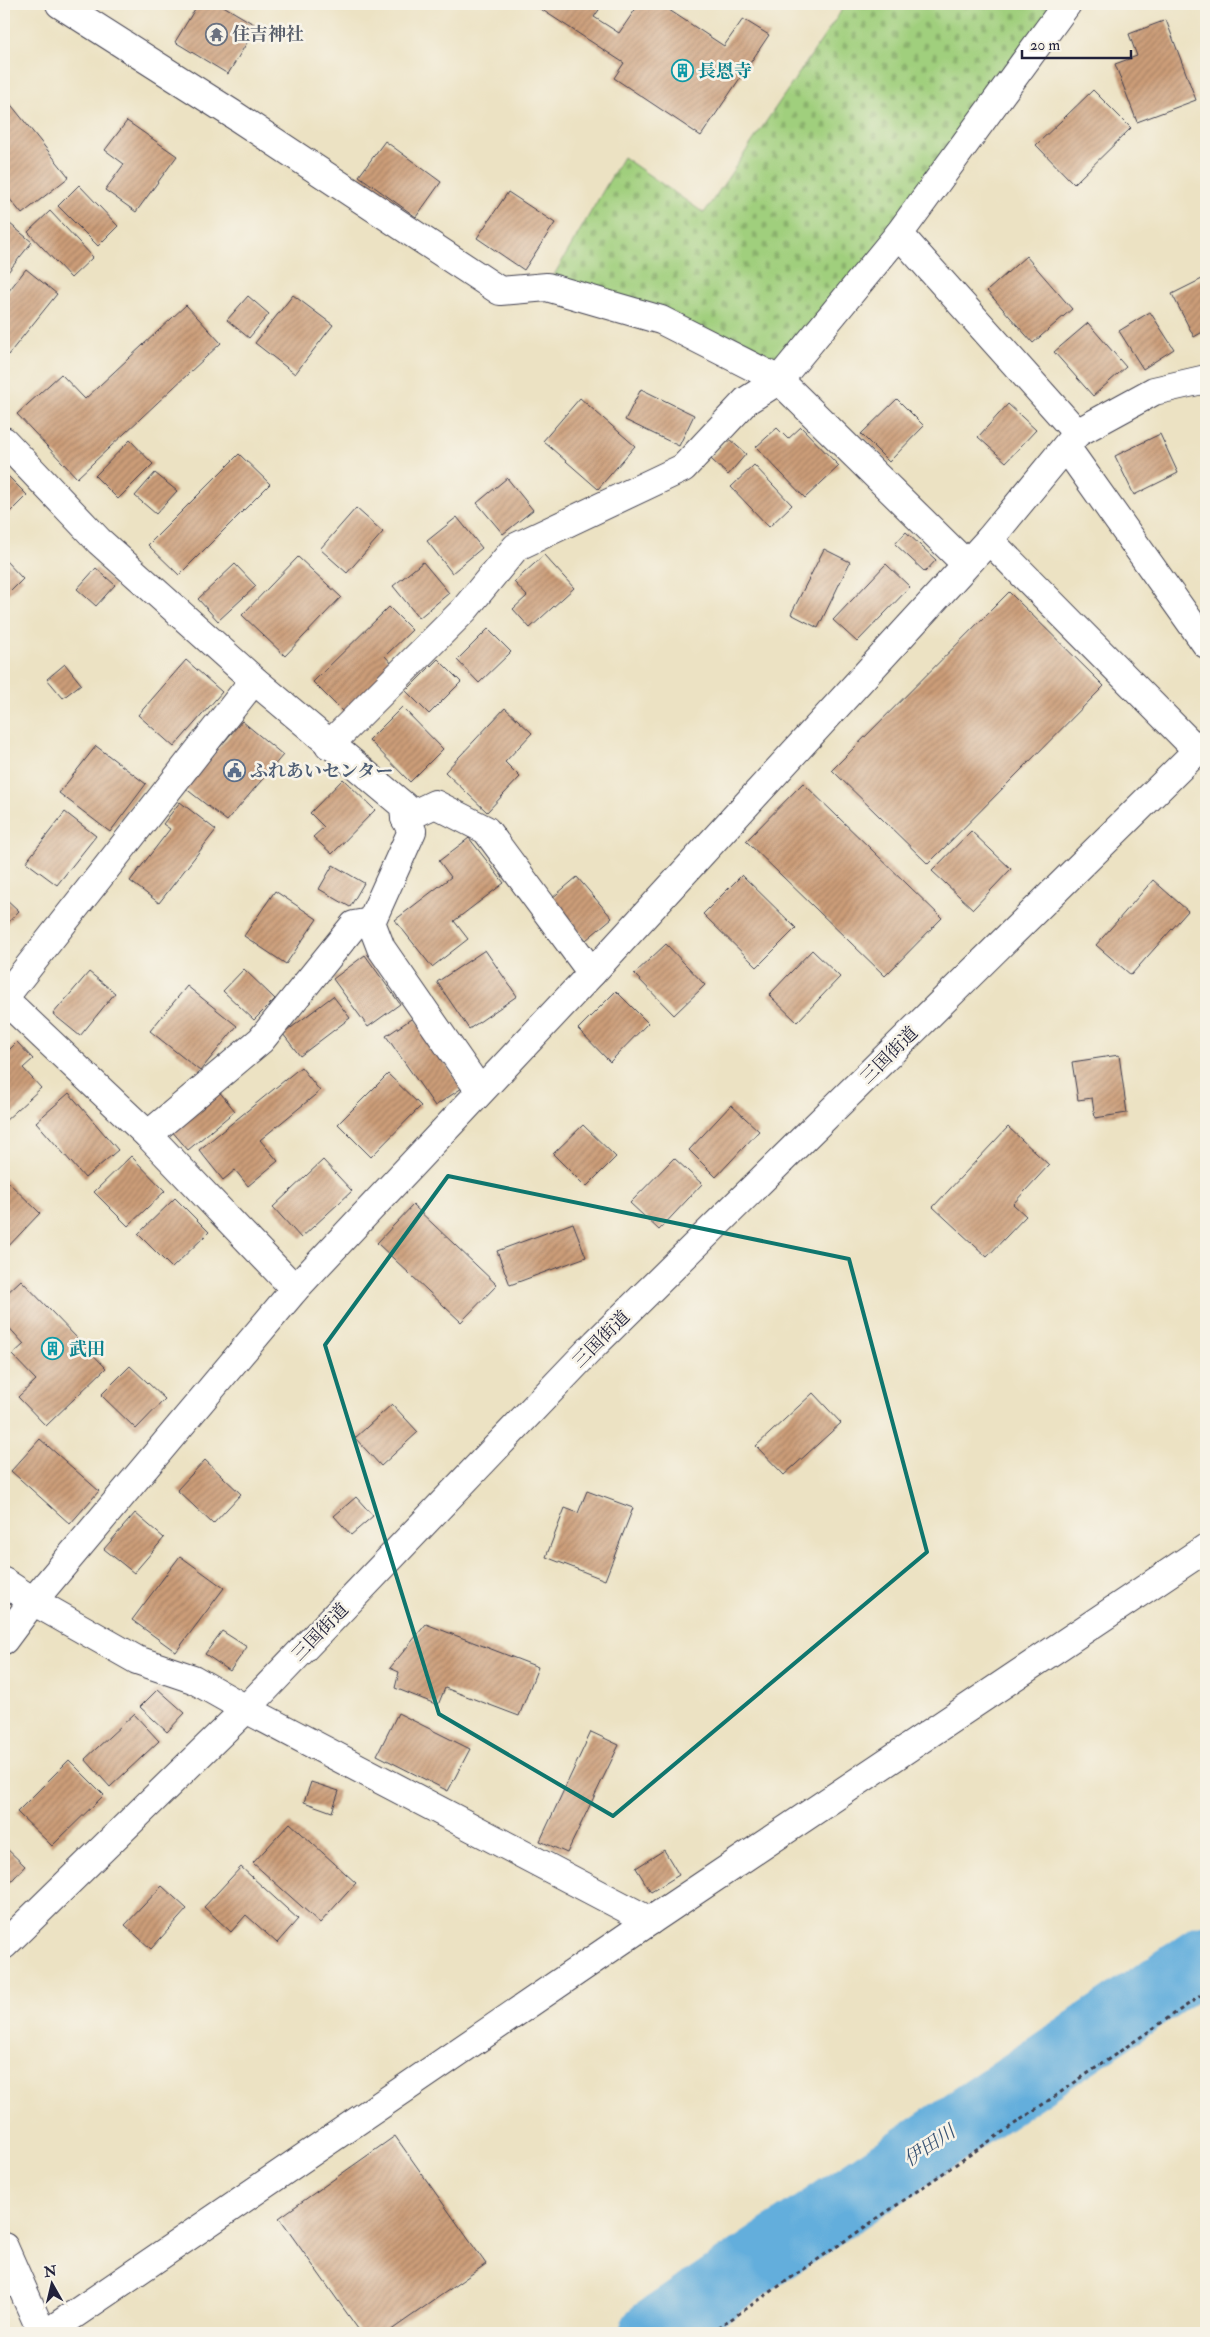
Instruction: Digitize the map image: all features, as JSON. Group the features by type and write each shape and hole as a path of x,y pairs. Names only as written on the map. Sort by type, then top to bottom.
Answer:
{"main road":[{"path":"60,4 231,113 500,291 547,287 661,320 779,380 966,564"},
{"path":"329,745 464,610 516,547 683,468 746,401 779,380 899,234 1067,4"},
{"path":"899,234 1072,440 1206,644"},
{"path":"4,1640 33,1601 295,1289 592,973 989,540 1072,440 1154,391 1206,379"},
{"path":"4,441 99,540 254,680 329,745 404,806 405,818 412,831 372,922 381,948 480,1091"},
{"path":"989,540 1202,747"},
{"path":"254,680 4,998 148,1135 295,1289"},
{"name":"三国街道","path":"4,1945 246,1709 596,1343 1202,747"},
{"path":"405,818 435,804 486,830 592,973"},
{"path":"148,1135 261,1040 354,925 372,922"},
{"path":"47,2333 650,1921 1206,1548"},
{"path":"4,1582 33,1601 137,1660 193,1679 246,1709 650,1921"},
{"path":"4,2247 42,2333"}],"path":[{"path":"711,2333 1206,1992"}],"highlighted area":[{"path":"448,1176 849,1259 927,1552 613,1816 439,1714 325,1345"}],"green space":[{"path":"846,4 1067,4 779,380 547,287 623,157 704,213"}],"building":[{"name":"住吉神社","path":"198,4 220,4 257,26 228,74 175,42"},
{"name":"長恩寺","path":"533,4 603,4 594,17 619,33 639,4 660,4 724,46 743,19 769,35 701,136 614,78 624,63"},
{"path":"1166,20 1196,100 1137,122 1115,64 1137,56 1129,34"},
{"path":"1093,90 1131,128 1074,184 1036,145"},
{"path":"4,96 69,177 22,214 4,192"},
{"path":"127,121 177,156 136,212 105,190 124,164 105,150"},
{"path":"385,141 441,182 416,217 359,176"},
{"path":"79,185 118,226 98,246 58,206"},
{"path":"508,192 555,223 524,270 477,238"},
{"path":"50,211 93,257 71,278 28,232"},
{"path":"4,219 32,242 4,277"},
{"path":"1026,256 1072,309 1033,343 987,291"},
{"path":"26,269 57,294 8,355 4,352 4,297"},
{"path":"1206,277 1206,330 1194,337 1172,294"},
{"path":"293,295 333,325 295,374 255,343"},
{"path":"248,296 269,314 249,338 227,320"},
{"path":"186,305 221,343 77,478 17,414 61,374 85,399"},
{"path":"1150,312 1174,349 1143,369 1119,331"},
{"path":"1088,323 1126,367 1093,396 1054,352"},
{"path":"641,389 694,415 679,446 625,420"},
{"path":"580,398 635,446 598,489 543,441"},
{"path":"897,399 924,426 889,462 861,434"},
{"path":"1008,404 1036,430 1006,462 978,437"},
{"path":"801,427 839,466 805,498 756,447 777,428 788,439"},
{"path":"1160,434 1178,473 1134,495 1115,456"},
{"path":"729,439 746,454 728,475 711,459"},
{"path":"130,440 153,464 118,499 95,476"},
{"path":"239,454 270,484 179,575 148,545"},
{"path":"754,465 792,505 769,527 731,487"},
{"path":"4,472 27,495 4,518"},
{"path":"155,473 177,491 156,514 135,496"},
{"path":"507,478 533,510 503,534 477,503"},
{"path":"356,508 383,532 347,573 320,549"},
{"path":"457,517 482,548 452,573 427,541"},
{"path":"906,532 936,560 925,572 895,544"},
{"path":"824,549 850,562 818,628 791,614"},
{"path":"544,555 574,588 530,628 513,609 527,596 514,582"},
{"path":"298,557 341,597 285,656 242,615"},
{"path":"4,559 23,579 4,598"},
{"path":"423,562 449,593 419,618 393,586"},
{"path":"235,564 256,586 218,621 198,599"},
{"path":"886,564 910,587 857,642 833,620"},
{"path":"96,568 115,585 96,606 77,589"},
{"path":"1009,592 1104,686 928,864 832,770"},
{"path":"389,607 412,630 385,656 393,665 344,713 313,682"},
{"path":"488,629 511,652 479,683 457,660"},
{"path":"438,659 461,682 429,714 406,691"},
{"path":"186,660 222,692 174,747 138,715"},
{"path":"65,664 81,684 63,698 47,679"},
{"path":"402,707 443,749 410,782 369,740"},
{"path":"505,708 532,733 505,762 520,777 487,812 445,772"},
{"name":"ふれあいセンター","path":"242,721 283,755 227,821 185,788"},
{"path":"96,746 146,784 110,832 59,793"},
{"path":"343,779 375,810 332,854 313,837 324,827 310,813"},
{"path":"803,783 942,918 885,976 746,841"},
{"path":"180,802 216,830 159,903 130,881 170,829 163,824"},
{"path":"65,812 96,836 57,885 26,862"},
{"path":"971,831 1011,869 973,909 932,871"},
{"path":"469,838 504,883 454,921 468,939 432,967 395,920 451,877 439,861"},
{"path":"333,865 364,883 350,907 319,889"},
{"path":"742,875 796,928 757,967 703,914"},
{"path":"577,877 612,918 586,940 551,899"},
{"path":"1153,880 1188,911 1131,975 1096,945"},
{"path":"275,891 317,919 286,964 244,936"},
{"path":"4,897 19,911 4,927"},
{"path":"666,944 705,985 674,1015 634,974"},
{"path":"485,950 517,996 469,1029 437,982"},
{"path":"812,950 840,977 797,1022 769,995"},
{"path":"365,955 400,1004 368,1027 333,979"},
{"path":"244,969 275,999 254,1020 223,991"},
{"path":"89,972 115,993 80,1036 53,1014"},
{"path":"187,986 237,1026 200,1071 150,1031"},
{"path":"616,991 648,1023 610,1062 578,1029"},
{"path":"333,996 350,1018 300,1056 283,1034"},
{"path":"414,1017 462,1088 435,1106 386,1036"},
{"path":"17,1042 33,1059 23,1068 41,1088 4,1122 4,1055"},
{"path":"1119,1055 1127,1113 1095,1118 1092,1098 1078,1100 1072,1062"},
{"path":"301,1067 320,1091 260,1140 278,1161 248,1186 235,1170 223,1180 199,1150"},
{"path":"388,1074 421,1106 371,1157 338,1124"},
{"path":"218,1090 235,1111 188,1150 171,1130"},
{"path":"69,1093 118,1150 85,1178 36,1122"},
{"path":"731,1105 759,1131 716,1177 689,1150"},
{"path":"583,1125 616,1157 586,1187 553,1154"},
{"path":"1008,1127 1049,1165 1013,1204 1026,1216 987,1257 933,1207"},
{"path":"131,1156 165,1191 128,1226 94,1192"},
{"path":"674,1158 702,1184 659,1230 630,1203"},
{"path":"323,1160 352,1191 301,1238 273,1207"},
{"path":"4,1178 40,1213 4,1251"},
{"path":"175,1198 209,1232 172,1268 138,1234"},
{"path":"413,1205 497,1285 461,1322 377,1243"},
{"path":"573,1223 586,1257 510,1285 497,1251"},
{"name":"武田","path":"21,1280 106,1368 46,1426 18,1397 36,1380 12,1355 24,1344 4,1322 4,1296"},
{"path":"130,1366 165,1399 136,1429 101,1395"},
{"path":"813,1393 841,1423 784,1475 756,1446"},
{"path":"392,1404 418,1432 381,1466 355,1438"},
{"path":"40,1439 99,1491 70,1524 11,1471"},
{"path":"205,1460 241,1494 213,1524 177,1490"},
{"path":"587,1491 633,1508 605,1580 546,1557 565,1508 578,1513"},
{"path":"356,1497 373,1516 351,1535 334,1516"},
{"path":"135,1513 164,1538 134,1573 104,1549"},
{"path":"180,1556 224,1588 176,1652 132,1620"},
{"path":"426,1624 538,1667 519,1716 445,1688 438,1705 395,1688 399,1672 390,1668"},
{"path":"222,1631 247,1647 230,1671 205,1654"},
{"path":"158,1689 185,1713 167,1732 140,1707"},
{"path":"398,1713 470,1749 448,1791 377,1755"},
{"path":"134,1714 159,1741 110,1787 85,1759"},
{"path":"591,1732 619,1745 567,1853 540,1841"},
{"path":"69,1760 104,1795 52,1846 17,1812"},
{"path":"311,1782 339,1791 332,1812 304,1802"},
{"path":"290,1823 356,1883 320,1923 253,1863"},
{"path":"4,1846 25,1866 4,1889"},
{"path":"664,1850 679,1875 651,1892 636,1868"},
{"path":"241,1867 298,1919 277,1943 246,1915 231,1932 204,1907"},
{"path":"162,1886 187,1909 151,1949 125,1925"},
{"path":"395,2136 486,2264 387,2333 361,2333 279,2218"}],"waterway":[{"name":"伊田川","path":"652,2333 1206,1957"}],"place":[{"name":"住吉神社","path":"216,34"},
{"name":"長恩寺","path":"682,71"},
{"name":"ふれあいセンター","path":"234,771"},
{"name":"武田","path":"53,1349"}]}
